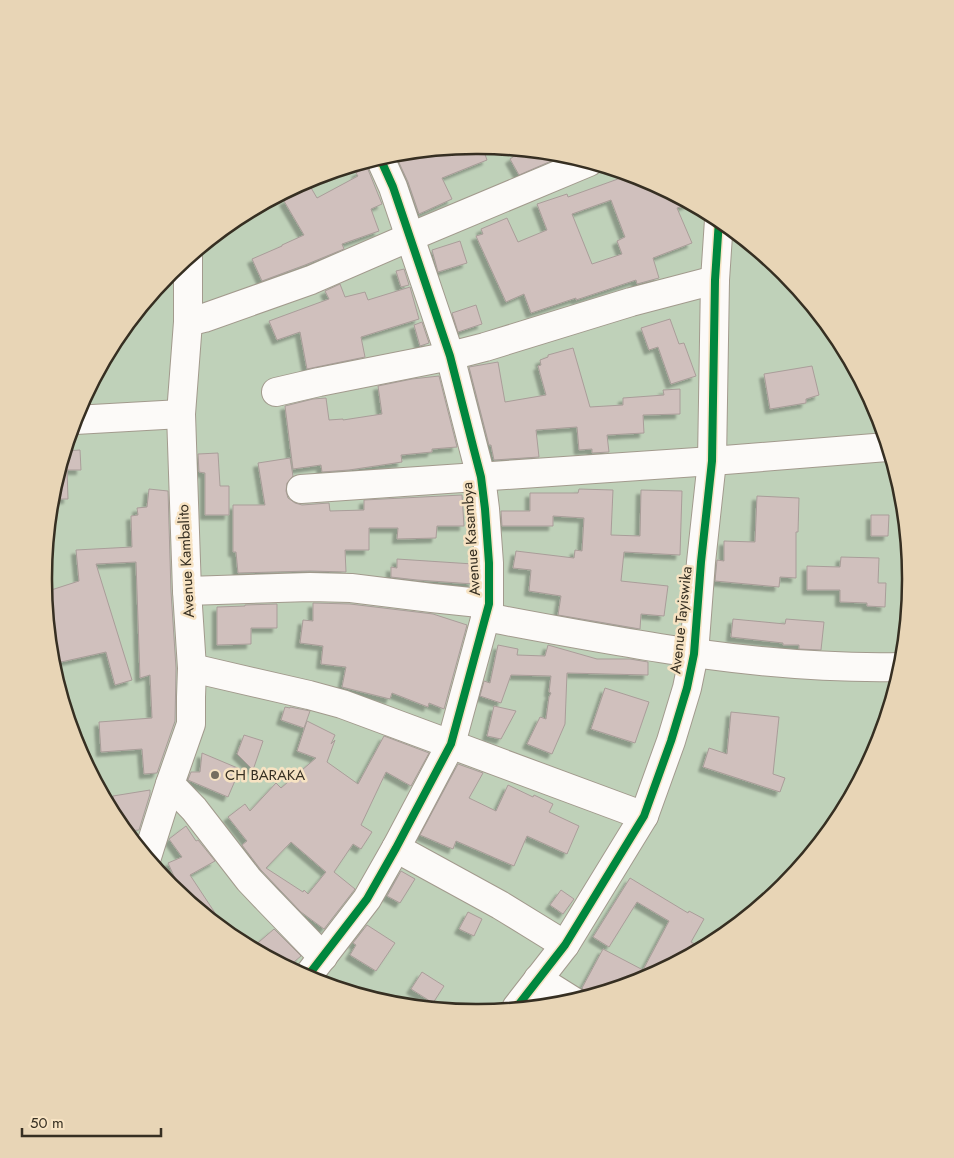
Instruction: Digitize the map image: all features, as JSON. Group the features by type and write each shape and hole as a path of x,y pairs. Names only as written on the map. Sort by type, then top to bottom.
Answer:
{"street":[{"name":"Avenue Kasambya","path":"315,971 367,899 451,744 487,610 489,563 481,477 450,356 393,187 383,165"},
{"path":"188,322 311,280 577,167"},
{"name":"Avenue Tayiswika","path":"521,1001 565,945 644,816 687,688 694,654 701,562 712,461 715,280 718,230"},
{"name":"Avenue Kambalito","path":"150,849 191,724 192,668 187,591 181,414 188,322 188,269"},
{"path":"276,392 374,370 450,356 503,342 631,302 715,280"},
{"path":"84,419 181,414"},
{"path":"301,490 880,448"},
{"path":"187,591 310,587 351,588 432,598 487,610 567,633 694,654 818,666 892,667"},
{"path":"192,668 342,704 644,816"},
{"path":"170,784 194,809 255,887 313,970"},
{"path":"396,848 500,905 565,945"},
{"path":"538,979 563,994"}],"green space":[{"path":"449,155 505,155 532,158 587,169 613,177 665,198 689,211 713,226 757,260 796,299 814,321 830,343 858,391 879,443 887,469 898,524 901,551 901,607 898,634 887,689 879,715 858,767 845,791 830,815 796,859 757,898 735,916 713,932 665,960 613,981 587,989 532,1000 505,1003 449,1003 422,1000 367,989 341,981 289,960 265,947 241,932 197,898 158,859 140,837 124,815 96,767 75,715 67,689 56,634 53,607 53,551 56,524 67,469 75,443 96,391 109,367 124,343 158,299 197,260 219,242 241,226 289,198 341,177 367,169 422,158"}],"building":[{"path":"477,154 485,154 487,160 442,178 452,199 419,214 399,162 449,155"},
{"path":"514,156 551,161 519,175 510,159"},
{"path":"368,169 382,204 371,209 379,231 342,244 344,249 262,281 252,259 304,235 284,201 311,188 317,198 358,176 356,173"},
{"path":"618,179 639,187 681,207 677,208 692,243 653,258 659,278 637,284 636,280 531,313 524,294 506,302 476,236 483,234 481,229 507,218 518,242 547,230 537,204 567,194 568,197","holes":["611,200 625,237 617,241 622,254 592,264 572,214"]},
{"path":"460,241 467,263 438,272 432,250"},
{"path":"404,269 409,285 401,287 396,271"},
{"path":"340,284 345,297 365,292 368,300 410,287 419,319 361,337 365,357 307,369 300,332 277,340 269,321 329,299 325,291"},
{"path":"476,305 482,324 458,332 452,313"},
{"path":"670,319 679,344 684,343 696,376 671,384 658,347 649,350 641,328"},
{"path":"422,322 429,343 420,346 414,325"},
{"path":"573,348 590,407 623,405 623,398 664,395 663,390 680,389 680,414 643,415 644,433 607,435 609,452 592,453 592,449 579,450 577,427 536,430 539,457 494,460 469,367 498,362 505,402 546,395 538,366 541,365 540,360 548,357 548,355"},
{"path":"812,366 819,395 806,399 806,403 770,409 764,374"},
{"path":"439,376 457,447 432,449 432,452 401,455 402,462 349,470 322,472 321,465 293,469 285,406 313,399 326,398 329,420 343,420 382,414 378,386"},
{"path":"73,450 80,450 81,470 67,470 68,499 60,499 67,469"},
{"path":"218,453 220,486 229,486 229,515 205,515 205,473 199,472 198,454"},
{"path":"290,458 293,476 287,483 286,491 288,498 295,503 302,505 329,503 330,511 364,510 364,500 462,495 464,526 437,526 436,538 397,539 398,528 369,528 369,550 345,550 346,572 238,573 236,552 233,552 233,505 265,505 258,463"},
{"path":"149,489 168,491 171,592 176,668 175,721 157,773 144,774 142,749 101,752 99,722 152,718 150,675 140,678 136,562 96,564 132,680 115,685 106,652 61,662 56,634 52,590 79,581 76,550 132,547 131,516 138,515 137,508 147,507"},
{"path":"579,489 613,490 611,535 640,536 641,490 682,491 680,555 624,552 621,581 668,586 664,616 641,614 640,629 558,615 561,596 529,591 531,570 513,568 516,551 574,558 575,550 582,551 584,518 553,516 553,526 502,526 501,511 530,511 530,493 578,493"},
{"path":"757,496 799,498 798,532 796,532 796,578 780,577 779,587 715,581 717,560 724,561 724,541 755,542"},
{"path":"871,515 889,515 888,536 871,536"},
{"path":"841,557 879,558 878,583 886,583 885,607 867,606 867,603 840,602 840,590 807,590 807,566 840,567"},
{"path":"397,559 473,564 473,584 391,577 391,567 397,568"},
{"path":"313,603 350,604 433,614 467,625 444,709 429,703 428,707 392,693 390,699 342,687 346,667 321,664 323,646 300,643 303,620 313,621"},
{"path":"277,604 277,628 251,628 251,644 217,645 217,607"},
{"path":"733,619 785,624 786,619 824,622 821,650 799,649 799,645 783,645 783,643 731,637"},
{"path":"498,645 518,649 517,655 545,656 548,645 597,659 630,659 648,662 648,675 567,673 565,724 552,754 527,744 540,717 546,719 551,693 549,692 551,676 511,675 501,703 480,696 484,681 490,683"},
{"path":"605,688 649,702 635,743 591,729"},
{"path":"494,706 516,711 501,739 487,736"},
{"path":"285,707 310,711 304,728 281,720"},
{"path":"731,712 779,717 773,774 785,778 780,792 703,767 709,748 727,754"},
{"path":"307,721 335,735 327,762 358,784 384,736 429,753 411,786 386,772 361,825 372,832 361,849 353,844 334,872 355,889 324,929 301,912 261,870 242,845 247,841 228,817 245,804 250,811 276,783 281,788 316,758 297,751","holes":["291,842 326,872 308,894 266,868"]},
{"path":"244,735 263,741 253,770 237,754"},
{"name":"CH BARAKA","path":"202,753 240,769 228,797 188,780 191,772 200,772"},
{"path":"458,764 483,773 469,798 496,811 508,785 553,804 549,812 579,826 567,854 527,836 514,866 456,841 453,849 420,835"},
{"path":"150,790 139,830 135,830 113,796"},
{"path":"186,826 196,841 198,840 215,861 190,875 215,913 174,876 168,863 182,857 169,839"},
{"path":"401,871 415,879 400,903 387,896"},
{"path":"630,878 688,913 689,911 704,919 691,942 694,944 643,969 669,921 637,902 609,947 593,937"},
{"path":"561,890 574,899 563,914 550,905"},
{"path":"468,912 482,919 474,936 459,929"},
{"path":"367,925 395,943 376,971 350,955 356,945 353,943"},
{"path":"274,929 301,956 294,962 258,943"},
{"path":"603,949 642,970 584,990 582,988"},
{"path":"422,972 444,986 434,1001 430,1001 411,989"}],"cycle path":[{"path":"312,970 367,899 451,744 489,604 489,563 481,477 450,356 393,187 383,165"},
{"path":"521,1001 565,945 644,816 671,741 687,688 694,654 701,562 712,461 715,280 718,230"}],"place":[{"name":"CH BARAKA","path":"215,775"}]}
